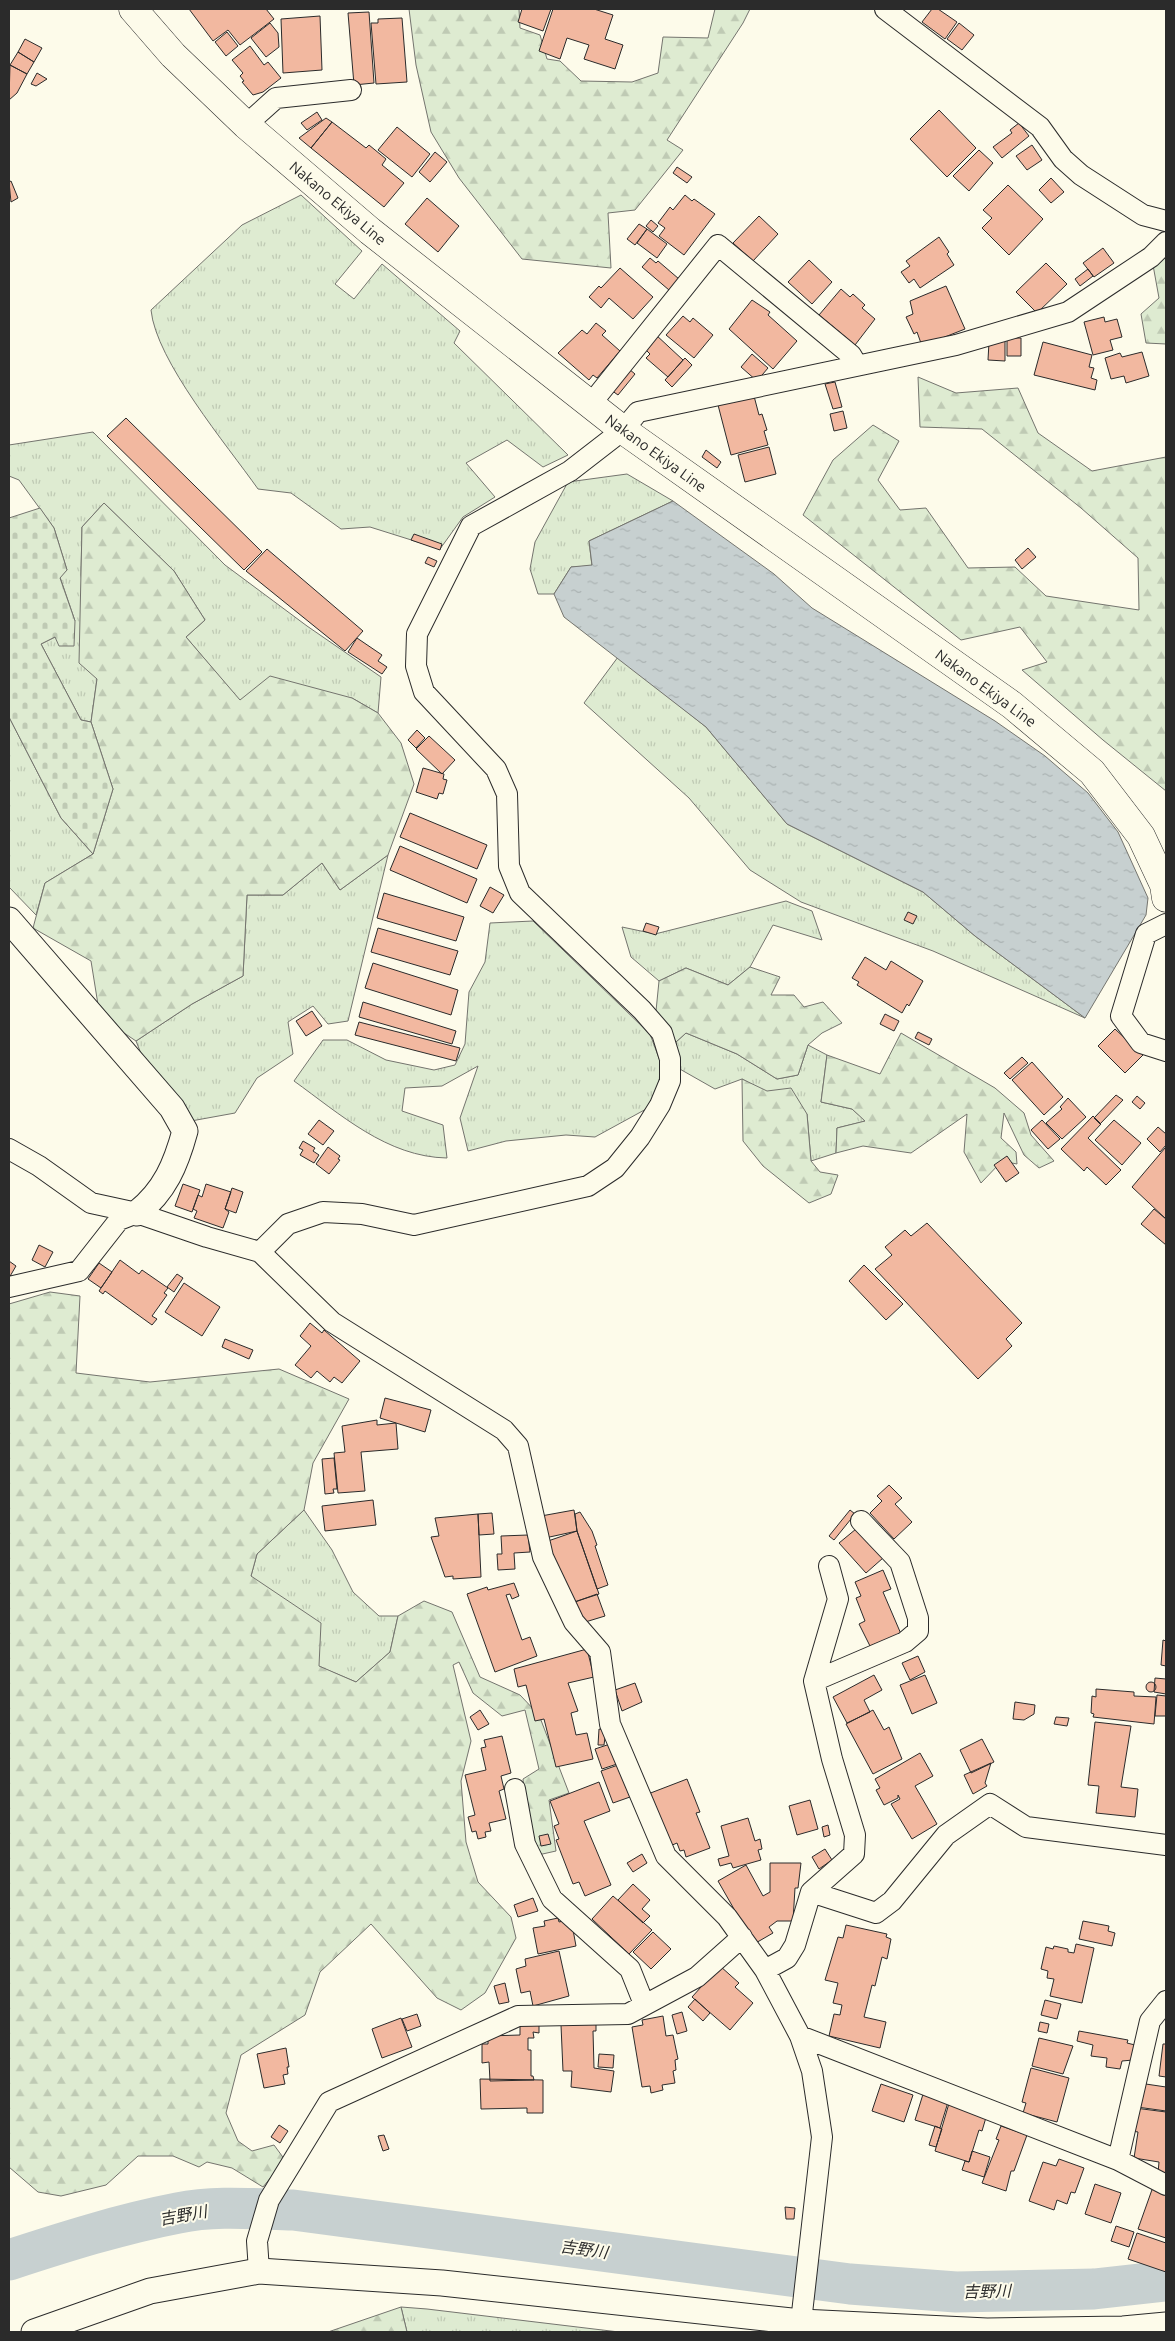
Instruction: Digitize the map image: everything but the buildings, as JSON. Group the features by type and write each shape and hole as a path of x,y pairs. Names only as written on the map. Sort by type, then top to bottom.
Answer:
{"main road":[{"name":"Nakano Ekiya Line","path":"133,9 173,55 246,125 370,231 623,430 1012,705 1092,772 1141,836 1164,885 1166,898"}],"street":[{"path":"885,9 1040,126 1063,159 1080,175 1143,215 1166,221"},
{"path":"246,125 276,98 351,90"},
{"path":"260,1252 288,1224 323,1212 362,1214 414,1225 588,1186 615,1168 640,1137 660,1105 670,1081 670,1059 662,1033 642,1010 520,893 509,866 507,794 496,769 424,692 416,666 417,634 471,526 570,471 623,430 638,412 956,345 1068,312 1151,257 1166,242"},
{"path":"590,405 718,245 851,355 857,365"},
{"path":"9,920 172,1108 185,1131 176,1162 150,1202 137,1212 118,1220 79,1271 9,1287"},
{"path":"1166,924 1146,934 1121,1016 1141,1043 1166,1052"},
{"path":"9,1149 39,1166 91,1204 137,1212 207,1237 260,1252 332,1322 504,1430 518,1446 543,1557 574,1622 600,1652 610,1724 666,1856 705,1892 766,1970 800,2036 812,2070 822,2137 801,2322"},
{"path":"814,1681 905,1642 918,1631 918,1618 900,1562 861,1521"},
{"path":"766,1970 787,1958 795,1946 811,1892 854,1854 855,1835 832,1759 814,1681 838,1599 829,1566"},
{"path":"515,1789 525,1844 552,1899 630,1969 644,2004"},
{"path":"811,1892 876,1913 892,1902 946,1835 990,1804 1026,1827 1166,1845"},
{"path":"259,2271 257,2241 269,2200 329,2102 518,2016 628,2014 696,1977 742,1937"},
{"path":"1118,2160 1150,2021 1166,2001"},
{"path":"800,2036 1118,2160 1166,2185"},
{"path":"34,2332 150,2290 259,2271 442,2283 801,2322 934,2330 1114,2329 1166,2325"}],"green space":[{"path":"409,9 519,9 520,28 540,35 547,59 560,61 581,81 632,82 658,73 663,37 708,38 715,9 750,9 743,23 667,140 683,150 635,210 608,213 611,268 522,259 459,178 431,132 416,65"},
{"path":"301,195 362,251 335,284 354,299 382,264 460,331 454,343 568,455 543,467 507,440 466,463 495,497 463,517 440,549 370,527 341,529 291,493 258,489 195,402 165,353 156,331 151,310 242,225"},
{"path":"1166,253 1166,344 1146,343 1141,314 1159,298 1153,265"},
{"path":"918,377 956,393 1018,388 1038,433 1092,471 1166,457 1166,791 1022,670 1047,662 1020,627 961,640 803,515 833,460 873,425 899,441 878,480 900,510 926,508 968,568 1015,567 1046,596 1139,610 1138,558 1081,508 982,429 920,427"},
{"path":"93,432 225,565 307,626 381,677 378,713 352,698 240,701 186,637 205,620 174,571 104,503 82,527 81,575 97,679 91,722 81,720 41,644 55,637 75,621 60,577 67,570 54,528 19,480 9,476 9,445"},
{"path":"627,474 673,501 589,541 592,566 571,567 554,594 538,594 530,569 535,542 568,482"},
{"path":"104,503 174,571 205,620 186,637 240,700 270,676 352,698 378,713 401,743 414,784 388,855 340,890 322,863 283,895 247,895 243,976 192,1004 136,1041 100,1017 91,961 33,928 45,883 93,854 113,789 91,722 97,679 79,663 82,527"},
{"path":"40,508 54,528 67,570 60,578 75,621 74,646 59,646 55,637 41,644 81,720 91,722 113,789 93,854 61,818 9,717 9,518"},
{"path":"618,657 706,727 787,824 923,892 975,936 1085,1018 933,951 801,902 750,870 689,798 584,703"},
{"path":"9,717 61,818 93,854 45,883 36,915 9,887"},
{"path":"388,855 348,1021 328,1024 313,1006 288,1022 293,1054 257,1078 235,1113 191,1121 146,1066 136,1041 192,1004 243,976 247,895 283,895 322,863 340,890"},
{"path":"786,901 812,911 822,940 773,925 750,967 728,985 686,968 659,981 631,957 622,927 655,934"},
{"path":"533,921 650,1034 660,1061 659,1090 648,1108 595,1137 566,1135 506,1141 468,1151 460,1118 478,1066 442,1086 405,1088 402,1111 443,1125 447,1158 425,1156 384,1142 347,1120 294,1081 323,1040 347,1040 386,1060 434,1070 455,1065 465,1044 469,992 485,962 490,923"},
{"path":"750,967 780,977 771,995 794,995 804,1007 823,1002 842,1023 822,1033 808,1045 798,1075 777,1079 737,1054 686,1033 676,1042 656,1011 659,981 686,968 728,985"},
{"path":"686,1033 737,1054 777,1079 798,1075 808,1045 827,1055 821,1102 852,1109 866,1121 837,1128 836,1153 811,1161 807,1114 742,1079 715,1089 678,1068 676,1042"},
{"path":"901,1033 995,1088 1024,1113 1031,1135 1054,1161 1039,1168 1024,1155 1004,1113 1001,1138 1016,1152 1017,1164 1002,1161 981,1183 964,1152 967,1114 911,1153 863,1146 836,1153 837,1128 865,1121 852,1109 821,1102 827,1055 880,1074"},
{"path":"742,1079 767,1091 791,1088 807,1114 811,1161 820,1172 838,1175 831,1194 809,1203 763,1166 743,1141"},
{"path":"50,1292 80,1296 76,1373 150,1382 279,1369 349,1399 313,1463 304,1510 257,1554 251,1576 321,1623 319,1666 356,1682 390,1652 398,1616 424,1601 452,1612 480,1677 520,1695 539,1715 569,1793 549,1800 556,1851 538,1855 526,1815 523,1779 539,1769 525,1710 502,1716 473,1693 459,1662 453,1665 471,1741 461,1781 466,1842 478,1882 511,1917 516,1938 485,1993 461,2010 437,1998 371,1924 320,1972 305,2015 241,2055 226,2113 238,2141 252,2151 274,2145 285,2160 263,2187 232,2168 207,2162 199,2167 173,2156 138,2156 106,2185 61,2196 38,2192 9,2167 9,1304"},
{"path":"304,1510 332,1550 353,1592 379,1616 398,1616 390,1652 356,1682 318,1666 251,1576 257,1554"},
{"path":"401,2307 427,2309 619,2332 407,2332"},
{"path":"401,2307 407,2332 328,2332"}],"water":[{"path":"673,501 774,574 812,608 995,721 1045,756 1088,793 1118,832 1148,898 1146,915 1085,1018 975,936 923,892 787,824 706,727 564,617 554,594 571,567 592,565 589,541"}],"waterway":[{"name":"吉野川","path":"9,2260 135,2222 192,2211 236,2208 293,2210 850,2284 956,2292 1094,2289 1166,2281"}]}
